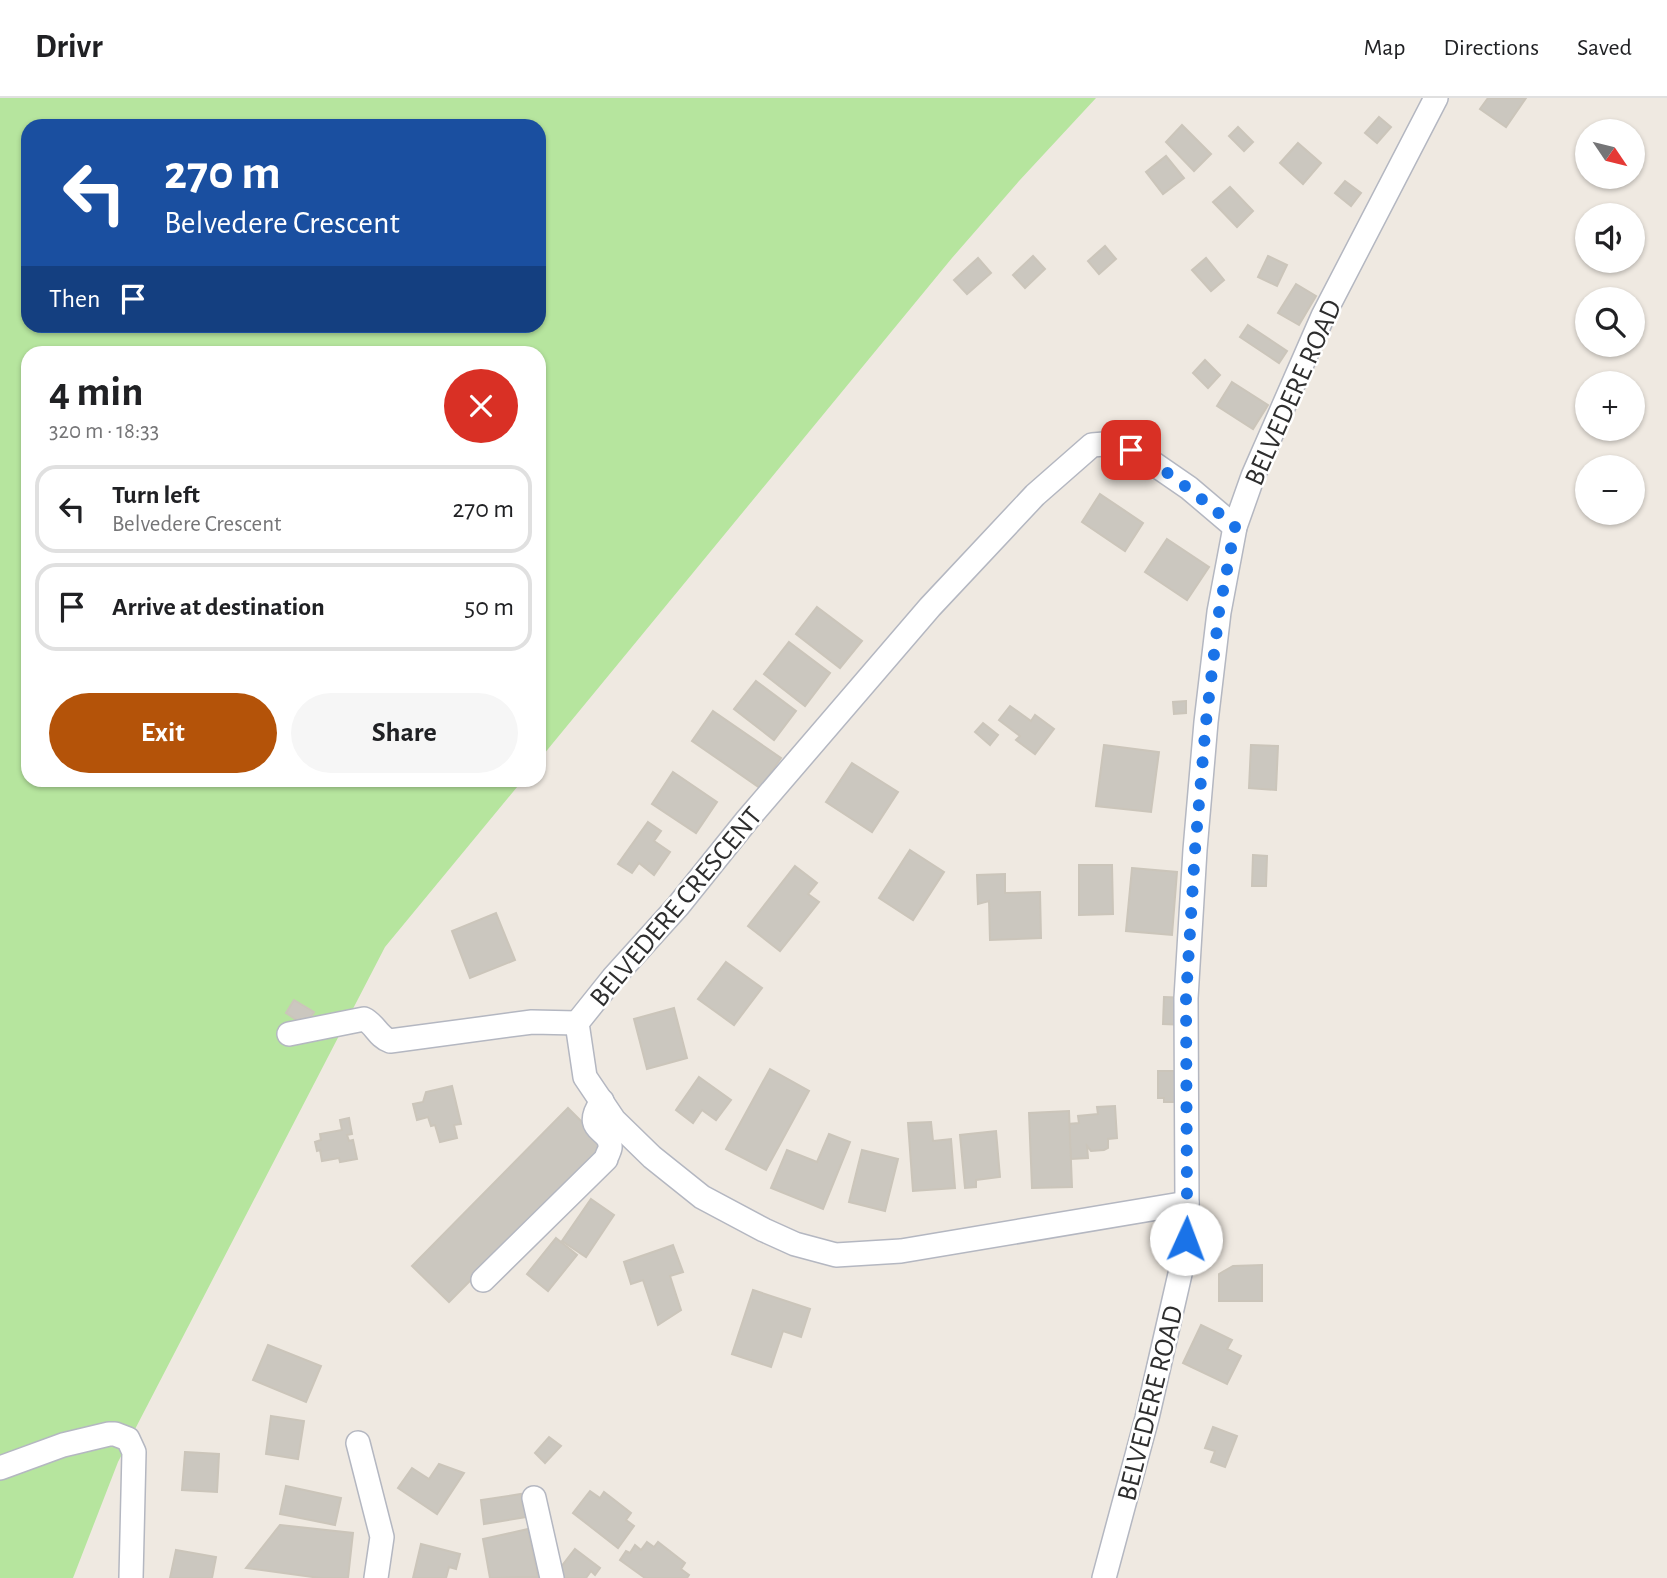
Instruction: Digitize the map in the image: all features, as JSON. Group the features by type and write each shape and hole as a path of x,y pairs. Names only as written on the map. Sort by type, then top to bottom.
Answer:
{"street":[{"name":"BELVEDERE ROAD","path":"1104,1578 1147,1418 1186,1239 1186,998 1195,850 1219,612 1235,527 1253,476 1323,316 1436,98"},
{"name":"BELVEDERE CRESCENT","path":"1187,1203 901,1251 836,1255 795,1244 702,1197 652,1157 614,1120 585,1077 578,1023 613,978 678,906 747,820 930,607 1035,495 1093,445 1117,443 1144,457 1189,488 1235,527"},
{"path":"289,1034 364,1019 370,1021 382,1038 390,1041 532,1022 578,1023"},
{"path":"483,1280 606,1159 610,1149 609,1141 594,1121 594,1113 602,1101"},
{"path":"0,1468 62,1445 97,1437 116,1434 128,1440 134,1452 131,1578"},
{"path":"358,1443 382,1537 376,1578"},
{"path":"534,1498 552,1578"}],"green space":[{"path":"0,98 1096,98 952,258 546,751 546,346 21,346 21,787 517,787 385,947 118,1462 73,1578 0,1578"}],"building":[{"path":"1488,98 1526,98 1506,127 1480,109"},
{"path":"1379,117 1391,127 1377,143 1365,133"},
{"path":"1182,125 1211,154 1194,171 1166,142"},
{"path":"1238,127 1253,142 1244,151 1229,136"},
{"path":"1298,143 1321,163 1303,184 1280,163"},
{"path":"1166,156 1184,178 1163,194 1146,172"},
{"path":"1345,181 1361,193 1351,206 1335,193"},
{"path":"1230,187 1253,211 1237,227 1213,202"},
{"path":"1105,246 1116,259 1099,274 1088,261"},
{"path":"1033,256 1045,269 1025,288 1013,275"},
{"path":"1268,256 1287,265 1277,286 1258,277"},
{"path":"978,258 991,273 967,294 954,280"},
{"path":"1206,258 1224,280 1211,291 1192,270"},
{"path":"1296,284 1316,296 1299,325 1278,313"},
{"path":"1248,325 1287,351 1279,363 1240,337"},
{"path":"1205,360 1220,375 1208,388 1193,373"},
{"path":"1232,382 1268,405 1253,429 1217,406"},
{"path":"1100,494 1143,523 1125,551 1082,522"},
{"path":"1167,539 1209,567 1187,600 1145,572"},
{"path":"817,607 862,641 840,668 796,634"},
{"path":"789,642 830,673 805,706 764,674"},
{"path":"756,681 796,711 774,740 734,709"},
{"path":"1186,701 1186,713 1174,714 1173,702"},
{"path":"1010,706 1031,721 1035,715 1054,729 1035,754 1016,740 1020,736 999,720"},
{"path":"713,711 781,758 760,788 692,741"},
{"path":"983,723 998,735 990,745 975,732"},
{"path":"1104,745 1159,752 1151,812 1096,806"},
{"path":"1251,745 1278,746 1276,790 1249,788"},
{"path":"852,763 898,792 872,832 826,802"},
{"path":"673,772 717,802 696,833 652,804"},
{"path":"648,822 661,831 654,841 670,852 654,875 639,863 632,873 618,864"},
{"path":"910,850 944,872 913,920 879,898"},
{"path":"1253,855 1267,856 1266,886 1252,886"},
{"path":"1079,865 1112,865 1113,914 1079,915"},
{"path":"795,866 817,883 808,894 819,902 780,951 748,926"},
{"path":"1132,868 1177,872 1172,935 1126,931"},
{"path":"1005,874 1005,893 1040,892 1041,938 990,940 989,901 978,904 977,875"},
{"path":"496,913 515,960 470,978 452,931"},
{"path":"726,962 762,988 734,1025 698,999"},
{"path":"1164,997 1188,998 1187,1025 1163,1024"},
{"path":"294,1000 314,1012 306,1026 286,1013"},
{"path":"674,1008 687,1058 647,1069 634,1019"},
{"path":"770,1069 809,1091 766,1170 726,1149"},
{"path":"1158,1071 1180,1071 1181,1095 1175,1095 1175,1102 1164,1102 1164,1098 1158,1098"},
{"path":"699,1077 731,1100 716,1120 702,1110 693,1123 676,1110"},
{"path":"452,1086 461,1124 454,1125 457,1138 440,1142 435,1125 431,1126 428,1117 417,1120 413,1104 423,1102 426,1092"},
{"path":"1115,1106 1117,1138 1108,1139 1108,1148 1104,1150 1091,1151 1087,1146 1088,1158 1071,1159 1068,1124 1079,1123 1078,1116 1098,1114 1097,1107"},
{"path":"568,1108 605,1145 449,1302 412,1266"},
{"path":"1069,1111 1072,1187 1032,1188 1029,1113"},
{"path":"349,1118 352,1134 347,1135 349,1141 353,1140 357,1159 322,1161 315,1142 321,1140 320,1134 342,1130 340,1120"},
{"path":"931,1122 933,1141 951,1139 955,1188 913,1191 908,1123"},
{"path":"996,1131 1000,1177 976,1180 976,1187 965,1188 960,1135"},
{"path":"829,1134 850,1142 823,1209 771,1188 787,1150 817,1162"},
{"path":"862,1150 898,1159 885,1211 849,1202"},
{"path":"591,1199 614,1215 586,1257 562,1241"},
{"path":"556,1238 577,1255 548,1291 527,1274"},
{"path":"673,1245 683,1272 670,1276 681,1310 658,1325 643,1280 631,1284 624,1262"},
{"path":"1262,1265 1262,1301 1219,1301 1219,1274 1233,1266"},
{"path":"753,1290 810,1309 801,1337 783,1331 771,1367 732,1354"},
{"path":"1201,1325 1232,1340 1227,1349 1241,1356 1227,1384 1183,1363"},
{"path":"268,1345 321,1366 306,1402 253,1380"},
{"path":"271,1416 304,1421 298,1459 266,1454"},
{"path":"1213,1427 1237,1436 1225,1467 1211,1462 1215,1451 1205,1448"},
{"path":"549,1437 561,1446 545,1463 535,1453"},
{"path":"185,1452 219,1454 217,1492 182,1490"},
{"path":"439,1464 464,1473 437,1514 398,1488 412,1468 429,1479"},
{"path":"286,1486 341,1498 335,1525 280,1514"},
{"path":"590,1491 600,1498 604,1492 631,1513 626,1520 634,1526 618,1548 573,1513"},
{"path":"521,1494 522,1504 531,1503 533,1516 484,1524 481,1500"},
{"path":"280,1525 353,1533 348,1578 320,1578 246,1568"},
{"path":"528,1529 538,1577 490,1578 483,1539"},
{"path":"647,1542 654,1547 658,1542 685,1563 681,1569 689,1575 687,1578 645,1578 620,1560 626,1551 630,1553 635,1545 641,1550"},
{"path":"421,1544 460,1554 456,1569 449,1567 446,1578 413,1578"},
{"path":"575,1549 600,1568 595,1575 591,1571 586,1578 565,1578 557,1572"},
{"path":"176,1550 216,1557 212,1578 170,1578"}],"route":[{"path":"1131,450 1189,488 1235,527 1219,612 1195,850 1186,998 1186,1239"}]}
